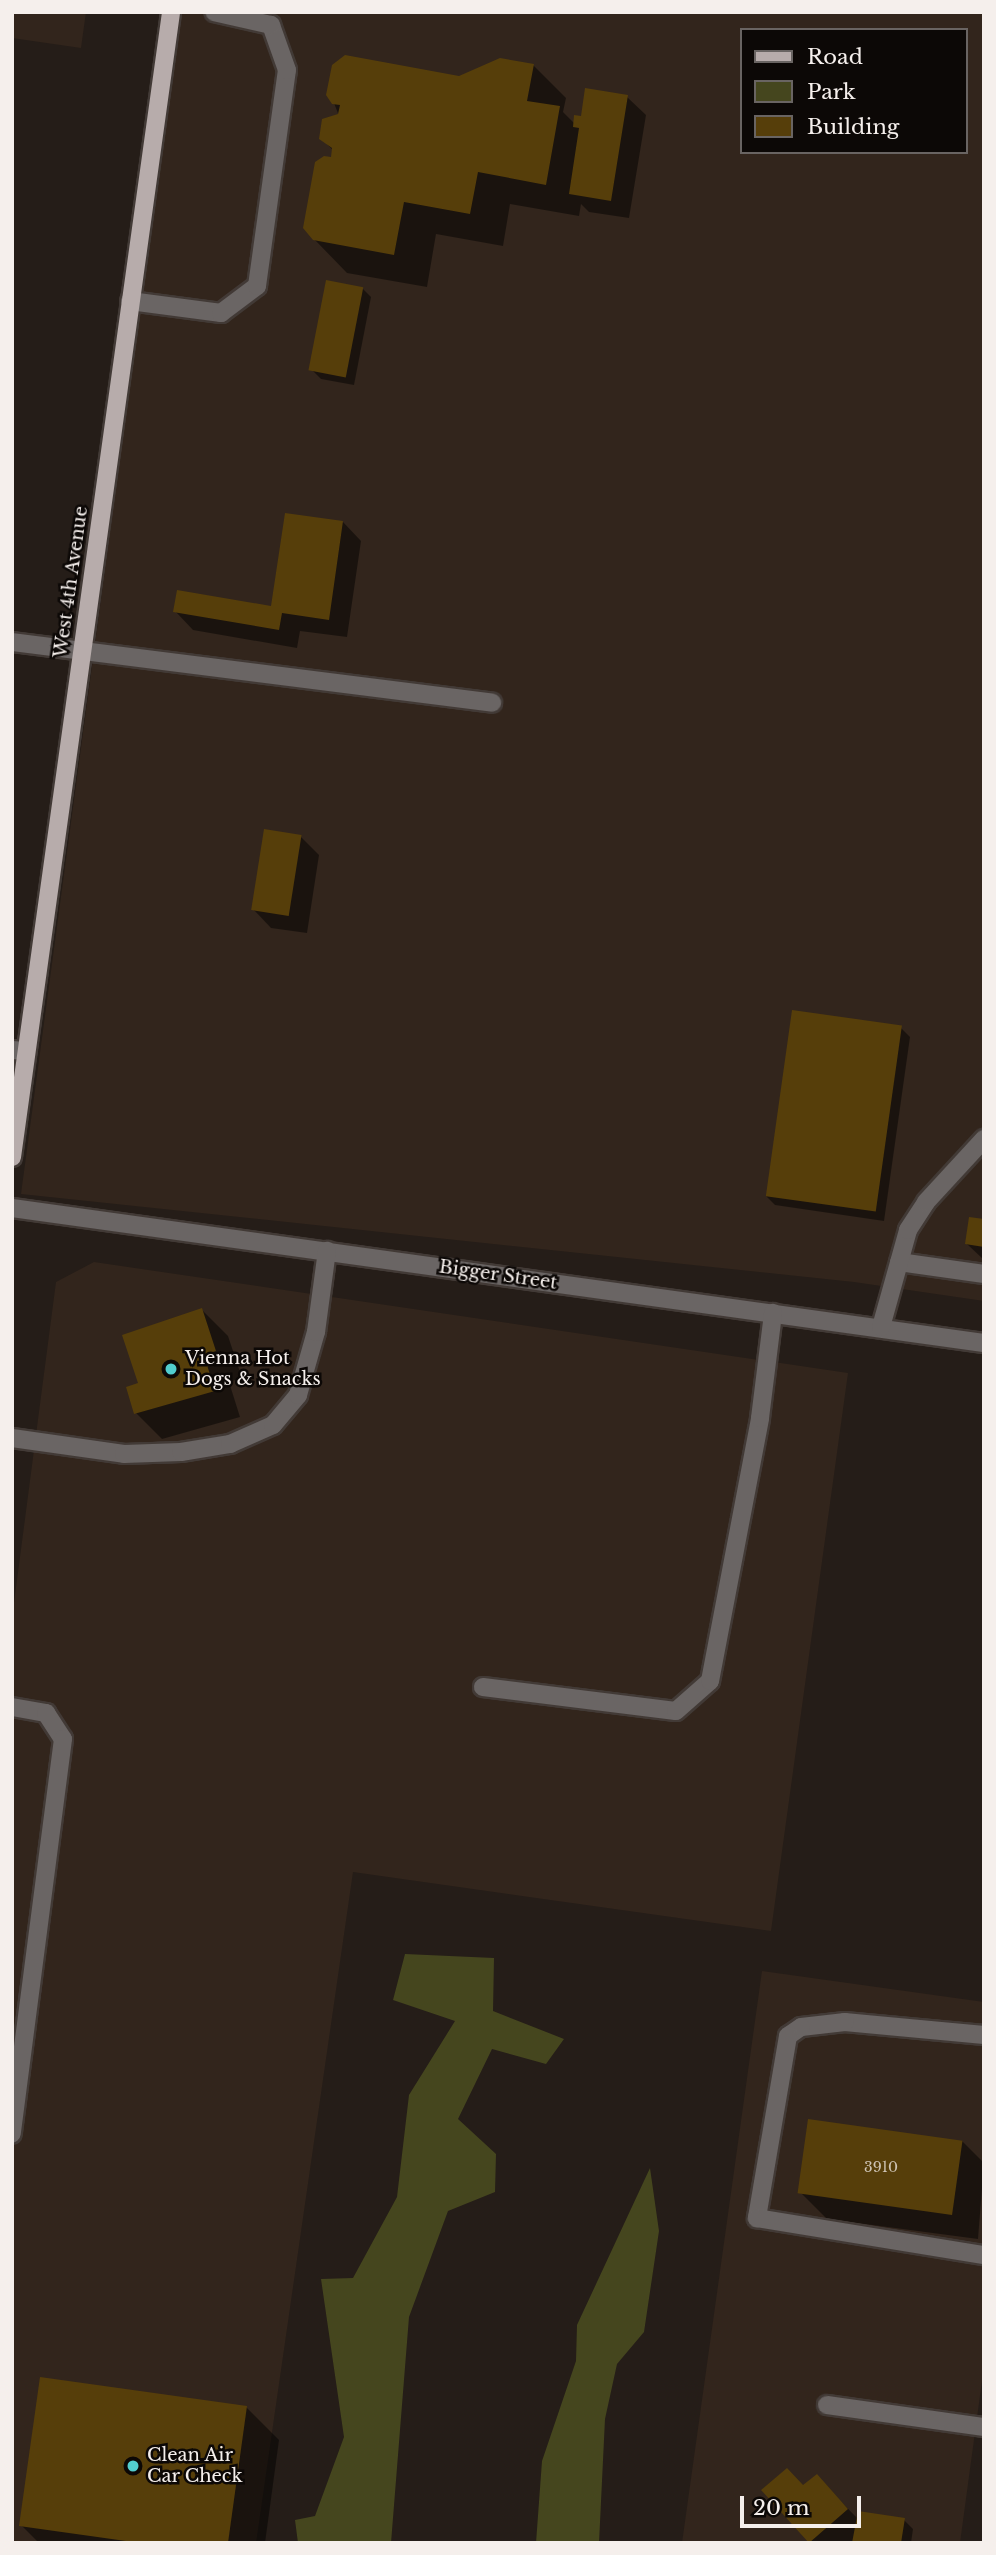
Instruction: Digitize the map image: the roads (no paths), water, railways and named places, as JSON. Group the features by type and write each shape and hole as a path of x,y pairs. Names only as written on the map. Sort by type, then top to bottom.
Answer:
{"main road":[{"name":"West 4th Avenue","path":"12,1157 19,1050 83,650 171,12"}],"street":[{"path":"130,301 221,313 257,286 287,70 271,25 214,12"},
{"path":"12,642 492,703"},
{"path":"881,1327 908,1230 926,1202 984,1139"},
{"name":"Bigger Street","path":"12,1208 984,1343"},
{"path":"12,1438 110,1452 181,1452 230,1444 273,1425 298,1395 316,1332 327,1251"},
{"path":"899,1262 984,1274"},
{"path":"483,1687 676,1711 710,1681 760,1418 773,1313"},
{"path":"12,1707 46,1713 62,1738 12,2134"},
{"path":"984,2035 845,2022 801,2027 788,2036 757,2218 984,2255"},
{"path":"828,2405 984,2427"}],"place":[{"name":"Vienna Hot Dogs & Snacks","path":"171,1369"},
{"name":"Clean Air Car Check","path":"133,2466"}]}
